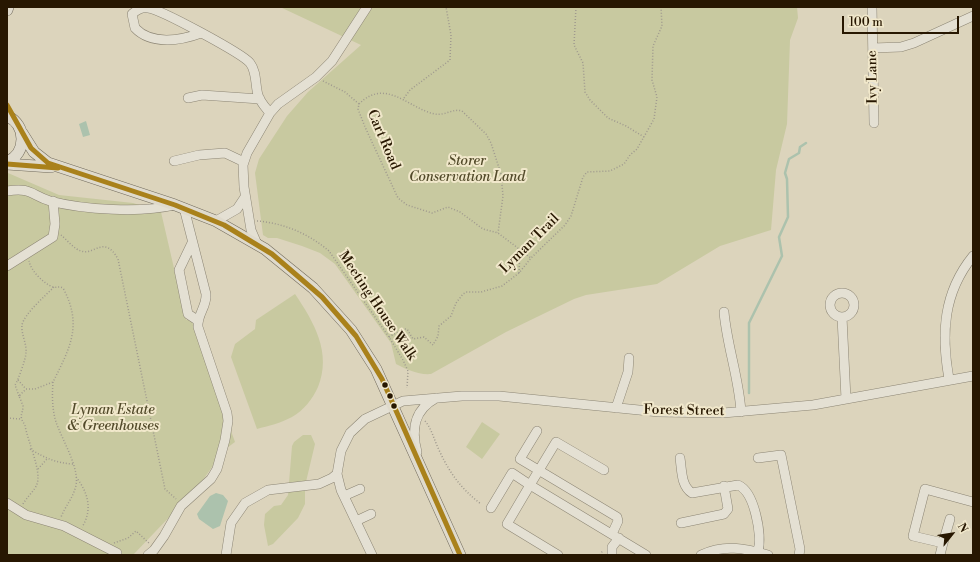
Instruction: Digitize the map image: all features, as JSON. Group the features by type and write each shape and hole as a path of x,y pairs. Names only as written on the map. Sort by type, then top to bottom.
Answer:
{"main road":[{"path":"7,105 34,152 48,163 58,168 180,206 216,221 257,244 304,280 345,323 370,358 394,405 460,555"},
{"path":"7,116 16,122"},
{"path":"7,163 16,156 20,150 22,144 22,133"},
{"path":"7,163 58,168"}],"street":[{"path":"257,244 251,230 245,197 243,178 244,162 270,113 278,104 316,77 332,61 367,7"},
{"name":"Ivy Lane","path":"872,7 874,123"},
{"path":"201,34 159,40 148,38 135,28 132,20 132,14 142,8 150,8 201,34 243,56 250,63 255,74 260,99 270,113"},
{"path":"873,48 901,47 914,43 973,16"},
{"path":"188,98 202,95 260,99"},
{"path":"174,161 199,155 225,153 244,162"},
{"path":"7,190 17,189 30,191 53,201 90,207 144,209 180,206 206,294 205,307 198,320 204,347 228,421 217,469 211,479 181,506 151,553"},
{"path":"216,221 238,209 245,197"},
{"path":"7,266 51,240 55,231 53,201"},
{"path":"192,243 180,265 179,274 188,314 198,320"},
{"path":"949,379 944,344 947,309 958,278 973,256"},
{"path":"724,312 726,330 740,394 742,412"},
{"path":"842,317 846,399"},
{"path":"616,408 628,372 629,358"},
{"name":"Forest Street","path":"337,474 341,450 350,433 365,419 408,400 437,397 499,396 682,414 742,412 800,407 949,379 973,376"},
{"path":"422,471 414,440 414,424 416,417 423,407 437,397"},
{"path":"537,431 520,459 617,517 618,521 612,547 612,555"},
{"path":"558,555 507,524 556,442 604,470"},
{"path":"758,458 781,455 800,550 799,555"},
{"path":"680,458 684,483 688,490 692,493 724,486 738,485 743,487 751,497 759,540 758,552"},
{"path":"491,508 512,473 646,555"},
{"path":"226,555 231,523 245,503 268,490 282,487 319,484 327,482 337,474 344,496 372,555"},
{"path":"681,523 724,514 728,510 724,486"},
{"path":"344,496 360,489"},
{"path":"943,543 913,536 925,489 973,502"},
{"path":"7,503 19,511 35,518 58,524 117,553"},
{"path":"356,521 371,514"},
{"path":"940,555 950,519"},
{"path":"701,555 718,549 733,547 768,555"}],"path":[{"path":"403,99 410,90 450,60 451,35 446,7"},
{"path":"576,7 574,45 583,63 586,92 590,100 608,118 626,126 644,138"},
{"name":"Lyman Trail","path":"389,337 402,329 407,329 413,339 424,337 433,345 438,336 439,326 452,316 456,303 463,294 467,292 481,292 502,286 519,273 532,258 566,225 571,216 583,177 587,172 618,168 637,149 654,119 657,97 652,80 652,46 662,26 661,7"},
{"name":"Cart Road","path":"316,77 345,92 359,104 358,109 365,127 398,198 407,205 432,213 448,207 460,212 484,230 498,233 532,258"},
{"path":"359,104 365,98 373,94 385,94 403,99 435,114 442,114 457,109 462,111 486,134 491,143 501,174 503,196 498,233"},
{"name":"Meeting House Walk","path":"266,221 283,225 302,233 329,251 389,337 408,371 407,388"},
{"path":"55,231 80,251 86,251 99,246 115,253 118,260 165,489 174,496 181,506"},
{"path":"519,273 520,250"},
{"path":"26,255 32,270 54,287 63,288 70,305 74,334 67,354 53,382 52,395 56,420 74,464 76,477 76,489 58,524"},
{"path":"19,511 27,495 37,485 38,469 30,449 25,425 21,419 20,413 23,405 15,385 18,380 19,372 26,353 22,325 27,316 54,287"},
{"path":"18,380 26,389"},
{"path":"19,396 26,389 35,388 53,382"},
{"path":"7,418 21,419"},
{"path":"422,419 430,427 445,462 458,483 481,504"},
{"path":"30,449 47,459 59,463 74,464"},
{"path":"38,469 47,459"},
{"path":"76,477 87,496 88,508 87,516 78,534"},
{"path":"102,546 128,538 136,531 147,540 151,553"}],"green space":[{"name":"Storer Conservation Land","path":"280,7 797,7 798,18 790,40 787,124 776,170 771,230 720,246 657,284 586,295 574,299 506,332 431,374 417,373 396,364 391,343 335,264 320,253 277,238 268,238 263,235 255,173 259,159 287,116 308,92 361,45"},
{"name":"Lyman Estate & Greenhouses","path":"8,173 59,195 133,203 161,212 186,320 191,319 235,442 224,450 198,487 133,555 7,555"},
{"path":"295,294 309,316 319,338 323,362 322,374 318,387 313,396 300,411 283,421 257,429 231,357 235,344 255,329 256,320"},
{"path":"482,422 500,434 482,459 466,447"},
{"path":"303,435 311,435 315,444 305,486 305,504 298,518 273,544 268,546 264,525 265,514 274,506 281,505 288,495 292,446 294,442"}],"shaded area":[{"path":"86,121 90,135 83,137 79,124"},
{"path":"216,493 223,495 228,501 220,526 213,529 199,519 197,514 210,496"}],"waterway":[{"path":"749,393 749,323 782,256 779,237 788,217 787,179 785,173 789,159 799,153 800,147 806,143"}],"transit line":[{"path":"7,105 31,148 48,163 175,205 224,225 272,254 322,297 356,336 382,379 460,555"},
{"path":"7,164 58,168"}]}
